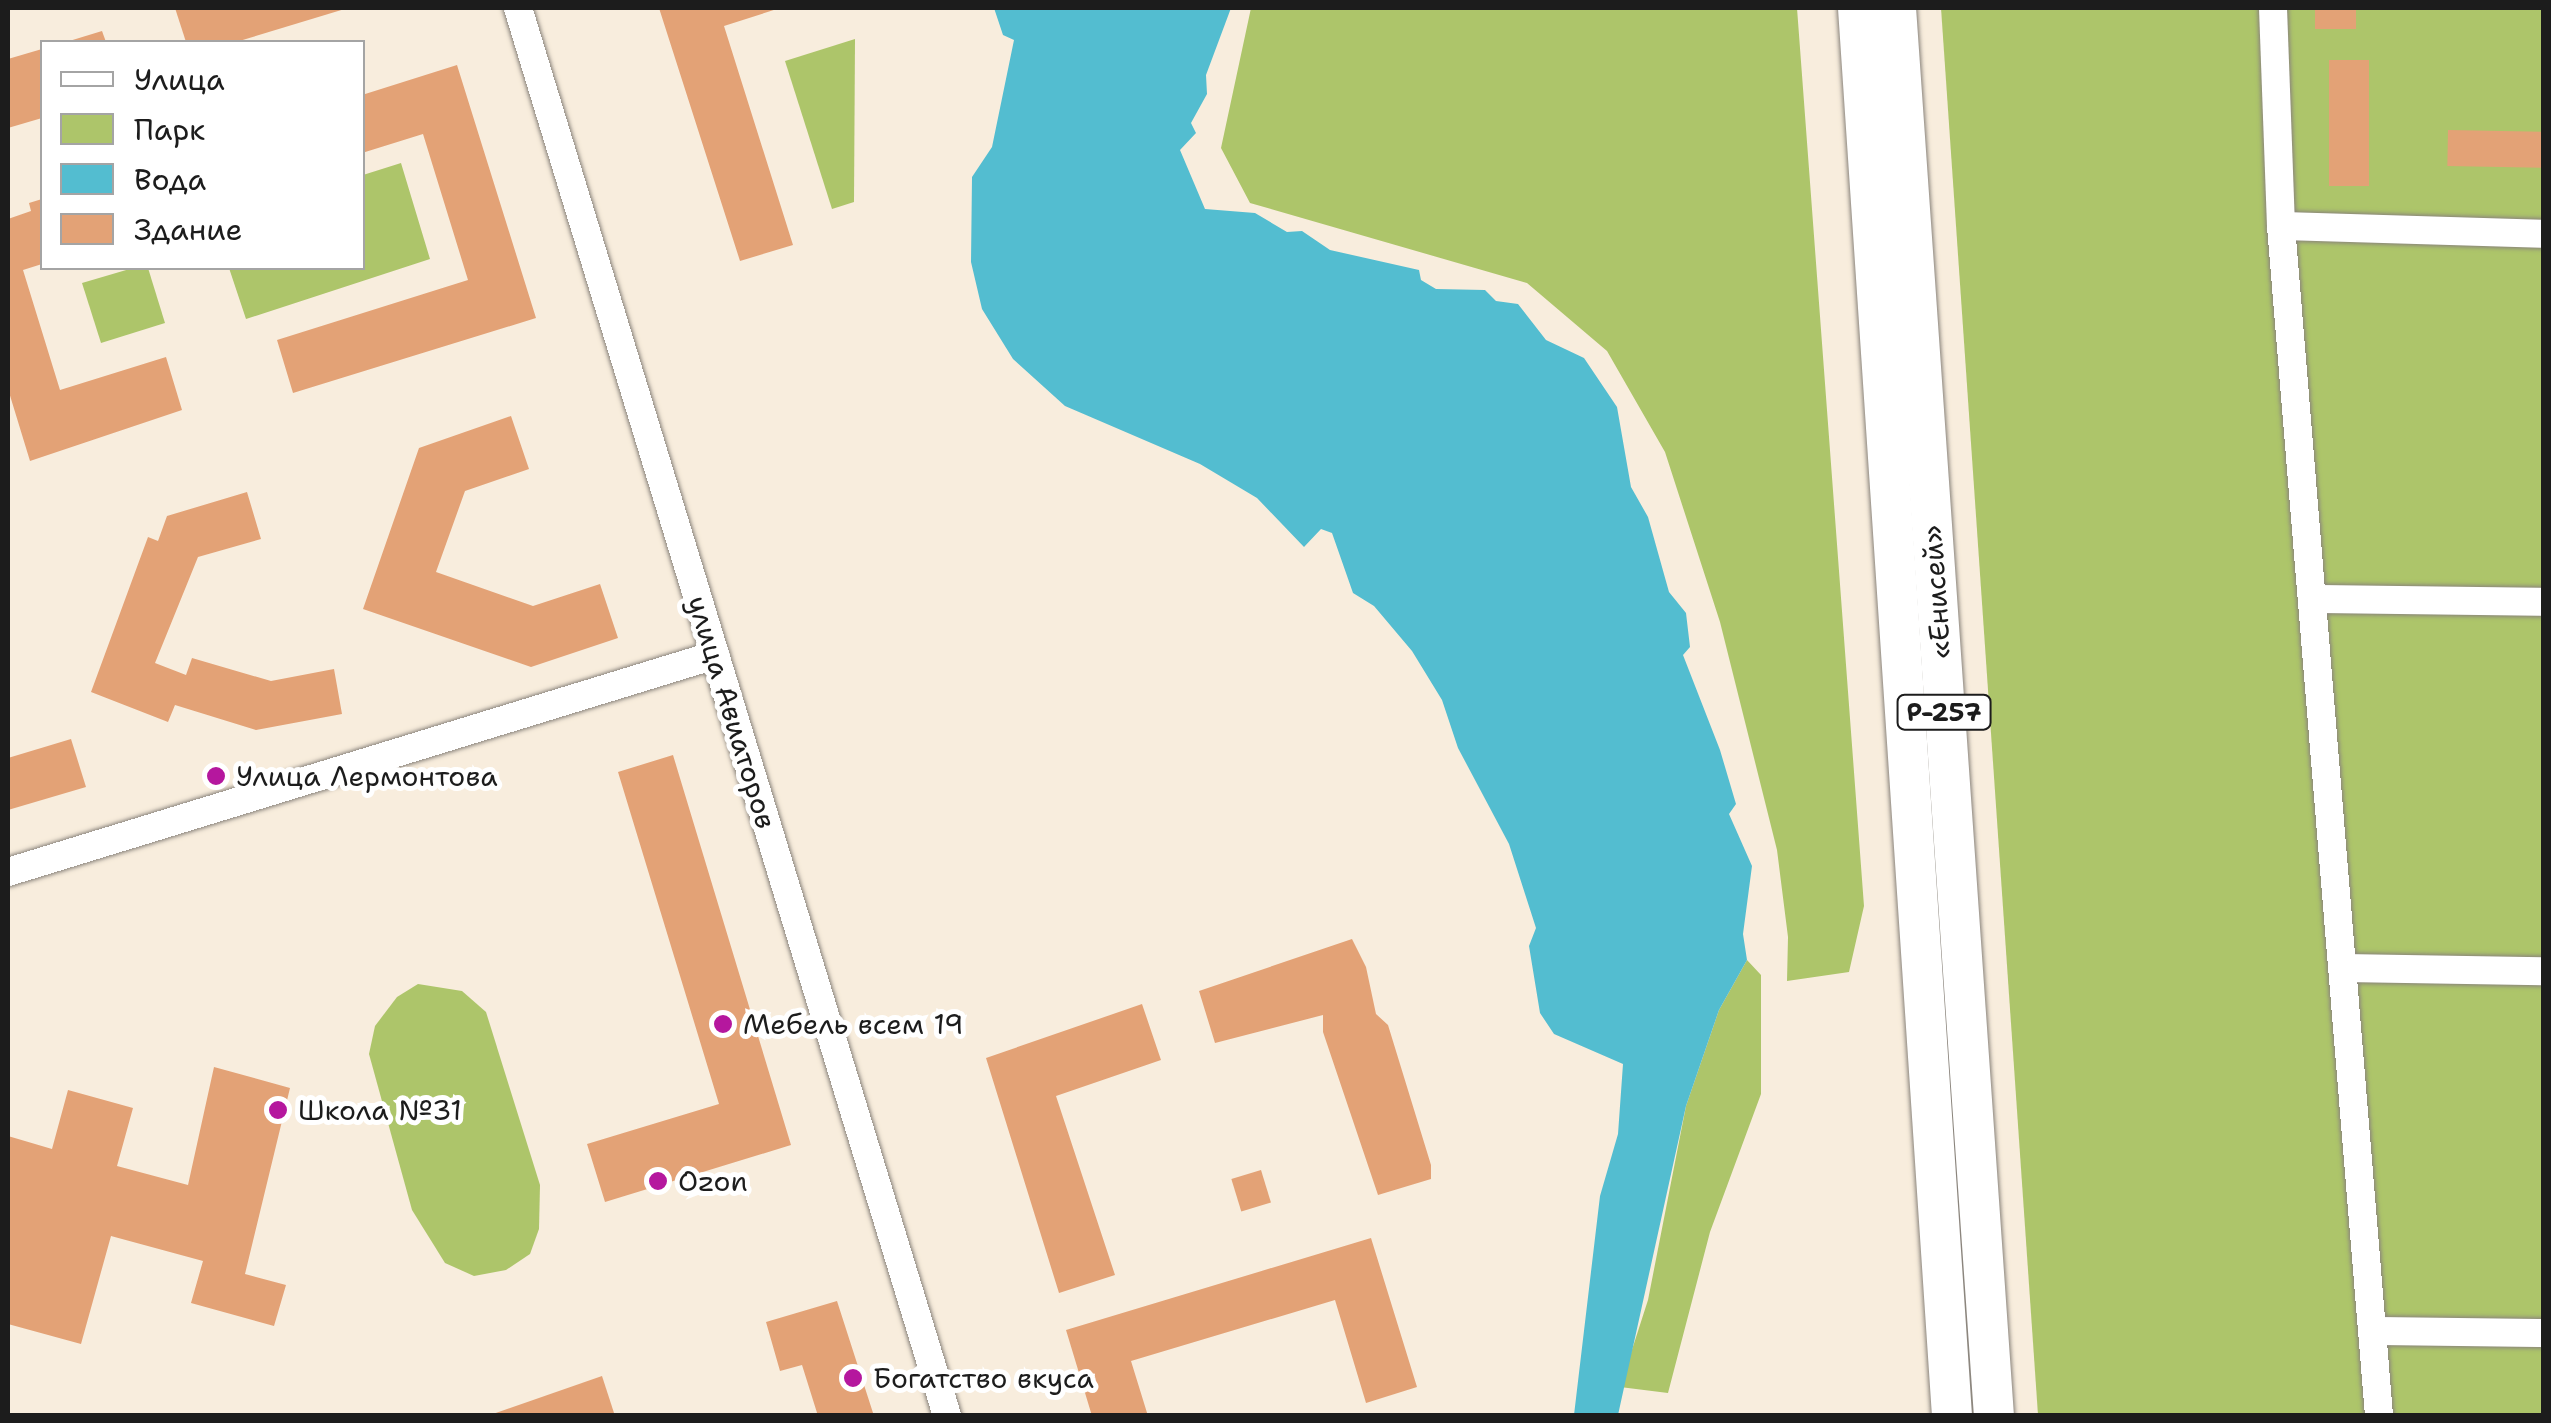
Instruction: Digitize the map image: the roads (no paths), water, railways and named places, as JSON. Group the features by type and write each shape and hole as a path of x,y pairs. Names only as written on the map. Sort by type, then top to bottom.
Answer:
{"highway":[{"name":"«Енисей»","path":"1858,8 1952,1416"},
{"name":"«Енисей»","path":"1896,8 1994,1416"}],"street":[{"name":"улица Авиаторов","path":"518,8 947,1416"},
{"path":"2273,8 2281,226 2379,1416"},
{"path":"2281,226 2544,234"},
{"path":"2314,599 2544,602"},
{"path":"8,872 715,656"},
{"path":"2343,968 2544,972"},
{"path":"2373,1331 2544,1334"}],"water":[{"path":"994,8 1231,8 1206,75 1207,94 1191,123 1196,133 1180,150 1205,209 1255,213 1287,232 1302,231 1330,250 1419,270 1421,280 1436,289 1485,290 1496,301 1518,304 1546,340 1584,358 1617,407 1631,487 1648,517 1669,592 1686,613 1690,647 1683,655 1720,750 1736,804 1729,814 1752,866 1743,934 1747,960 1719,1010 1686,1106 1618,1415 1574,1415 1600,1196 1618,1134 1623,1064 1554,1034 1540,1013 1529,946 1536,928 1509,844 1458,748 1442,700 1412,651 1374,606 1353,593 1332,533 1321,529 1304,547 1257,498 1200,464 1065,406 1013,359 982,309 971,262 972,177 992,147 1014,40 1003,35"}],"place":[{"name":"Улица Лермонтова","path":"216,776"},
{"name":"Мебель всем 19","path":"723,1024"},
{"name":"Школа №31","path":"278,1110"},
{"name":"Ozon","path":"658,1181"},
{"name":"Богатство вкуса","path":"853,1378"}]}
